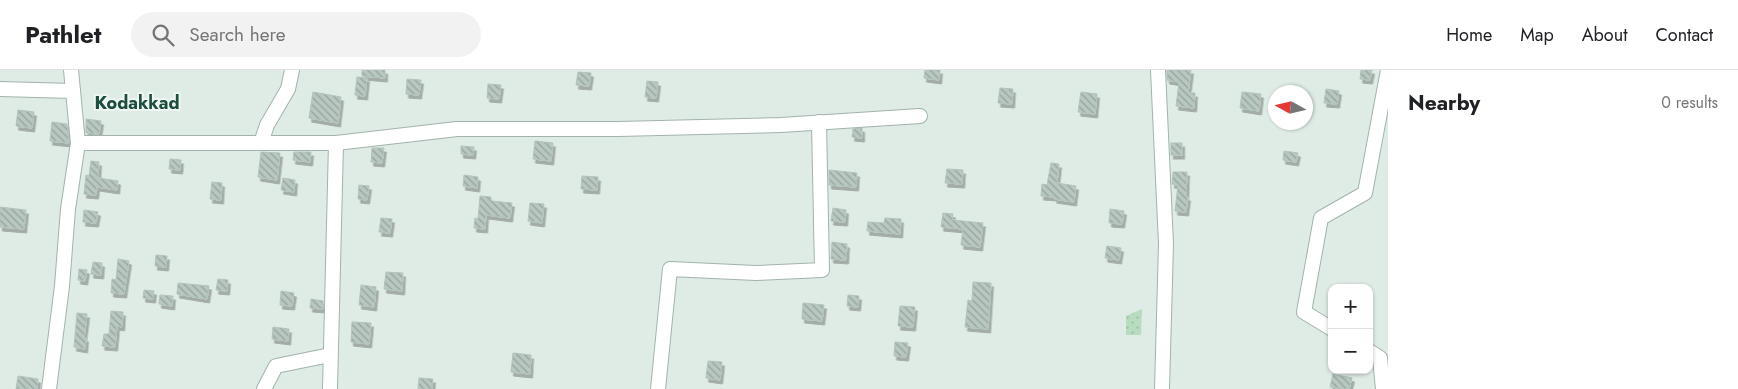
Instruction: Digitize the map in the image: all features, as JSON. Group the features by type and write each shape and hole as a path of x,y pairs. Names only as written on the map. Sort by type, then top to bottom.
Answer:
{"street":[{"path":"49,389 62,286 68,209 78,143 71,70"},
{"path":"261,143 267,125 288,89 292,70"},
{"path":"1158,70 1166,244 1162,389"},
{"path":"1328,327 1304,312 1321,218 1365,193 1388,70"},
{"path":"0,89 72,91"},
{"path":"78,143 336,143 457,129 618,130 920,116"},
{"path":"658,389 670,269 756,273 822,270 819,122"},
{"path":"330,389 336,143"},
{"path":"1373,354 1380,358 1383,389"},
{"path":"264,389 276,366 330,355"}],"green space":[{"path":"1142,309 1141,335 1126,335 1126,316"}],"building":[{"path":"362,70 385,70 385,78 362,76"},
{"path":"925,70 940,70 939,80 924,78"},
{"path":"1167,70 1191,70 1188,93 1195,93 1194,108 1176,106 1179,82 1167,80"},
{"path":"1361,70 1372,70 1370,80 1360,79"},
{"path":"578,72 591,73 589,86 576,85"},
{"path":"357,77 367,78 365,96 355,95"},
{"path":"407,79 421,80 419,95 406,94"},
{"path":"647,81 658,82 656,98 645,97"},
{"path":"488,84 501,85 499,99 487,98"},
{"path":"1000,88 1013,89 1012,104 998,103"},
{"path":"1326,89 1339,91 1337,104 1324,103"},
{"path":"313,92 341,97 338,123 309,118"},
{"path":"1081,92 1097,94 1095,114 1078,112"},
{"path":"1242,92 1261,94 1259,111 1240,108"},
{"path":"18,110 34,112 32,128 16,126"},
{"path":"86,119 101,121 99,134 86,133"},
{"path":"52,122 67,124 69,143 50,141"},
{"path":"862,128 862,138 852,137 853,129"},
{"path":"535,141 553,143 551,161 533,159"},
{"path":"1171,143 1182,143 1182,155 1171,155"},
{"path":"461,146 474,147 473,155 461,154"},
{"path":"372,148 384,148 382,163 371,162"},
{"path":"1284,151 1298,153 1296,162 1283,160"},
{"path":"261,152 280,153 277,180 258,177"},
{"path":"294,152 311,152 310,162 293,160"},
{"path":"170,159 181,160 180,170 169,169"},
{"path":"91,161 99,162 98,178 118,181 117,190 97,187 96,195 84,194 86,175 89,176"},
{"path":"1051,163 1059,164 1057,183 1076,186 1074,202 1054,199 1055,197 1041,196 1042,184 1047,185"},
{"path":"947,169 963,170 962,184 945,183"},
{"path":"829,170 857,173 856,187 829,185"},
{"path":"1173,172 1187,172 1186,197 1188,197 1186,212 1175,211 1178,185 1172,184"},
{"path":"464,175 478,177 477,188 463,186"},
{"path":"582,176 598,177 597,190 581,189"},
{"path":"283,178 295,180 294,192 281,190"},
{"path":"212,182 222,183 221,200 210,199"},
{"path":"359,185 369,186 367,200 358,199"},
{"path":"480,196 491,197 491,201 512,203 510,218 486,215 485,229 474,228 475,218 478,219"},
{"path":"530,203 544,204 542,223 528,221"},
{"path":"0,207 26,210 24,229 0,227"},
{"path":"833,208 846,210 845,222 831,221"},
{"path":"1110,209 1124,211 1122,224 1109,223"},
{"path":"84,210 98,212 96,223 83,222"},
{"path":"943,213 953,214 952,220 983,223 980,247 961,245 963,229 941,227"},
{"path":"381,218 392,219 390,233 379,232"},
{"path":"885,218 901,219 900,234 867,231 868,222 884,223"},
{"path":"832,242 847,244 846,260 831,259"},
{"path":"1107,246 1121,248 1119,260 1105,258"},
{"path":"156,255 167,256 166,267 155,266"},
{"path":"118,259 129,261 124,294 111,293 112,279 116,280"},
{"path":"93,262 102,263 101,275 91,274"},
{"path":"79,269 87,270 85,281 78,280"},
{"path":"386,272 403,273 402,291 384,289"},
{"path":"218,279 228,280 227,291 216,290"},
{"path":"973,282 991,283 988,329 965,327 968,300 972,301"},
{"path":"178,283 209,286 207,299 177,294"},
{"path":"361,285 376,287 374,307 359,305"},
{"path":"144,290 154,291 153,299 143,298"},
{"path":"281,291 294,293 292,306 280,305"},
{"path":"160,295 173,296 172,306 159,304"},
{"path":"848,295 859,296 858,307 847,306"},
{"path":"311,299 323,301 323,309 310,308"},
{"path":"803,303 824,305 822,321 802,319"},
{"path":"900,306 915,307 913,327 898,326"},
{"path":"111,311 123,312 122,327 117,326 115,347 102,346 104,334 109,334"},
{"path":"77,313 87,314 84,338 86,338 85,349 74,347"},
{"path":"352,322 371,323 369,344 351,342"},
{"path":"273,327 289,329 288,341 272,339"},
{"path":"895,342 908,343 906,357 894,356"},
{"path":"513,353 531,355 530,374 511,372"},
{"path":"708,361 722,362 720,380 706,378"},
{"path":"1333,374 1352,378 1349,389 1330,387"},
{"path":"18,376 38,379 37,389 16,389"},
{"path":"419,378 433,379 432,389 418,389"}],"district":[{"name":"Kodakkad","path":"137,103"}]}
